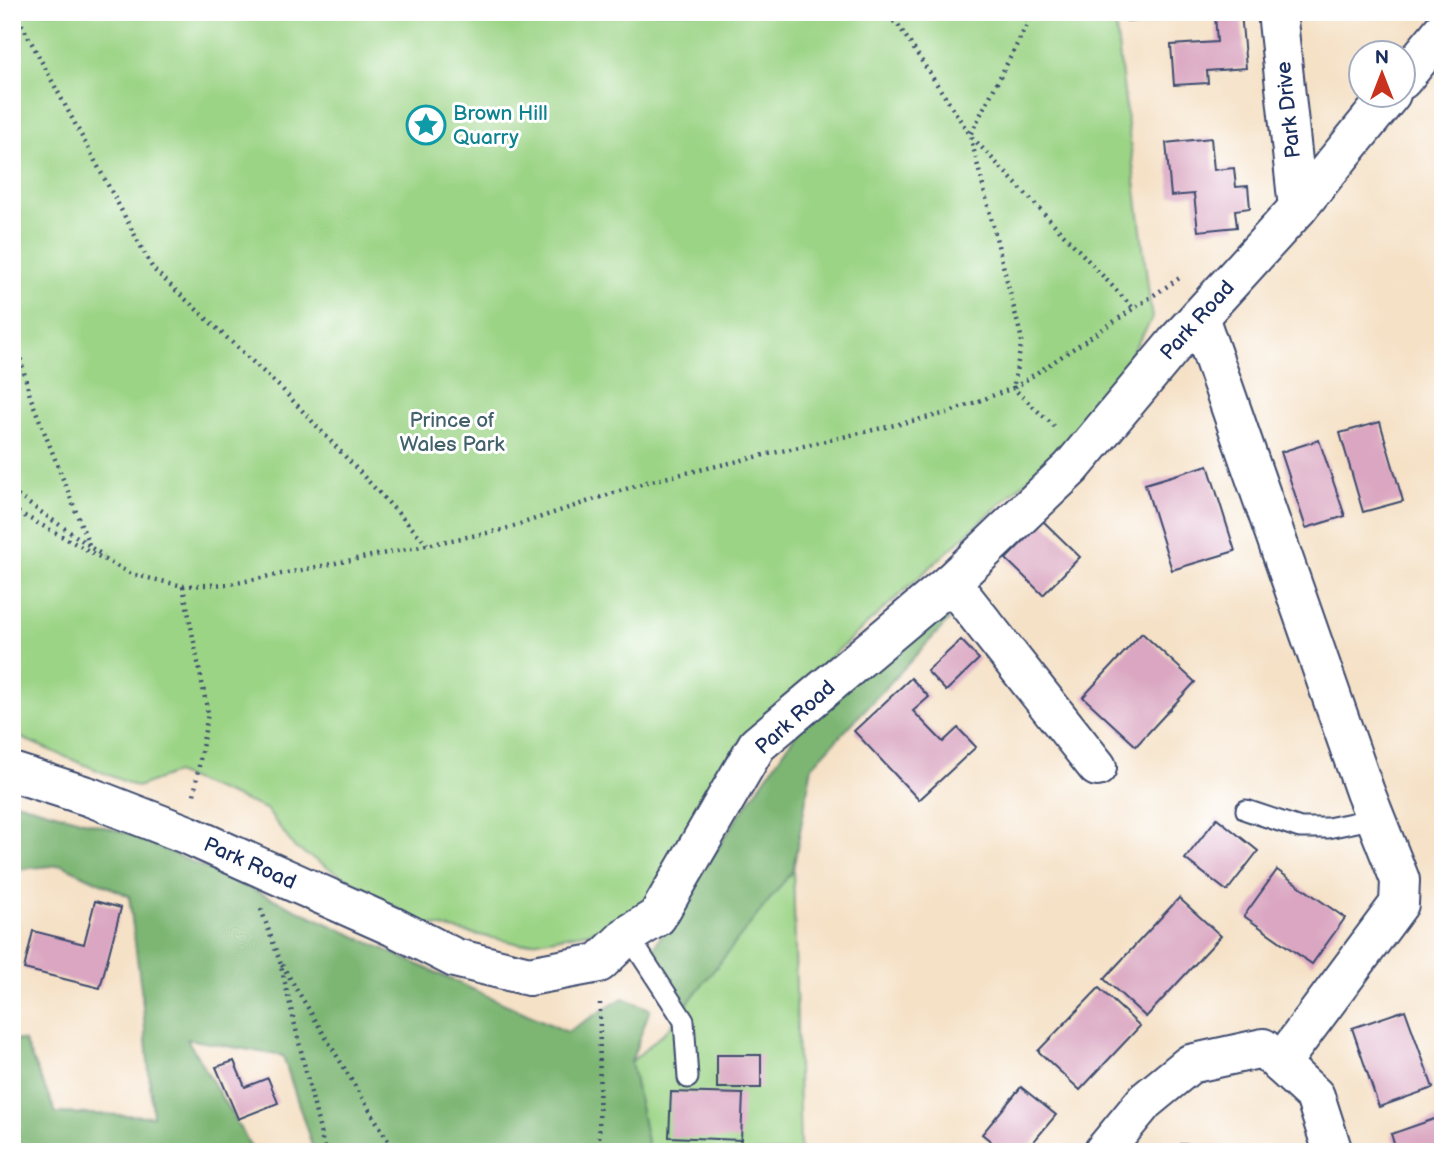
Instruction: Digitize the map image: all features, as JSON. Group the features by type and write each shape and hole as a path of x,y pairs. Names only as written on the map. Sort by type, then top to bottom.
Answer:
{"street":[{"name":"Park Drive","path":"1277,12 1298,208"},
{"path":"1416,64 1441,35"},
{"name":"Park Road","path":"12,772 90,797 188,835 394,927 455,958 529,976 599,963 628,935 657,917 757,745 951,582 1071,468 1199,317 1298,208 1380,108"},
{"path":"1199,317 1400,880 1399,904 1280,1064"},
{"path":"951,582 1097,767"},
{"path":"1103,1152 1145,1101 1190,1064 1263,1048 1315,1096 1333,1152"}],"lane":[{"path":"1245,810 1300,828 1328,828 1376,818"},
{"path":"628,935 684,1021 688,1078"}],"path":[{"path":"15,12 153,269 282,389 427,545"},
{"path":"874,12 897,23 970,135 1133,308"},
{"path":"1013,388 1022,340 970,135 1027,25 1028,12"},
{"path":"12,509 131,574 183,586 230,584 427,545 502,530 647,482 947,412 1013,388 1178,278 1191,275"},
{"path":"12,326 30,396 90,547"},
{"path":"1013,388 1059,432"},
{"path":"12,492 131,574"},
{"path":"183,586 208,713 188,835"},
{"path":"244,860 280,962 325,1152"},
{"path":"280,962 395,1152"},
{"path":"599,963 599,1152"}],"green space":[{"name":"Prince of Wales Park","path":"12,12 1114,12 1152,319 1089,424 744,735 640,923 521,944 423,923 295,848 266,809 175,773 137,787 12,734"},
{"path":"937,608 949,620 812,766 793,870 683,1009 650,953 734,823 803,724"},
{"path":"12,801 130,834 567,1032 623,998 650,1009 631,1062 649,1152 314,1152 283,1056 187,1039 254,1152 12,1152 12,1039 24,1041 56,1113 153,1116 129,896 62,865 12,870"},
{"path":"793,865 800,1152 649,1152 631,1062 668,1029"}],"building":[{"path":"1126,12 1161,12 1162,19 1127,21"},
{"path":"1241,13 1246,68 1207,71 1208,83 1174,85 1171,45 1217,42 1215,15"},
{"path":"1211,138 1214,170 1234,168 1236,187 1248,186 1250,208 1235,210 1237,227 1198,231 1194,194 1171,196 1166,143"},
{"path":"1380,422 1403,501 1363,512 1340,433"},
{"path":"1319,440 1345,516 1306,528 1281,452"},
{"path":"1208,465 1235,551 1172,570 1145,484"},
{"path":"1443,491 1443,529 1438,529 1437,492"},
{"path":"1043,521 1080,557 1043,595 1006,559"},
{"path":"1142,633 1195,682 1136,746 1083,697"},
{"path":"961,640 979,659 946,691 927,671"},
{"path":"911,678 929,697 913,711 943,742 958,728 976,747 919,800 854,731"},
{"path":"1217,818 1258,851 1227,891 1185,859"},
{"path":"1277,870 1345,918 1312,964 1244,916"},
{"path":"1179,898 1221,936 1146,1017 1104,979"},
{"path":"95,901 121,908 100,988 24,969 33,931 84,944"},
{"path":"1099,988 1140,1026 1080,1090 1038,1051"},
{"path":"1405,1010 1433,1088 1379,1107 1352,1028"},
{"path":"717,1055 761,1055 761,1088 717,1088"},
{"path":"234,1061 245,1087 268,1078 278,1103 238,1119 216,1067"},
{"path":"1021,1087 1056,1115 1025,1152 1004,1152 982,1134"},
{"path":"671,1092 743,1094 741,1140 669,1137"},
{"path":"1443,1116 1443,1152 1397,1152 1391,1134"},
{"path":"1181,1144 1265,1149 1265,1152 1181,1152"}],"place":[{"name":"Brown Hill Quarry","path":"426,125"}]}
